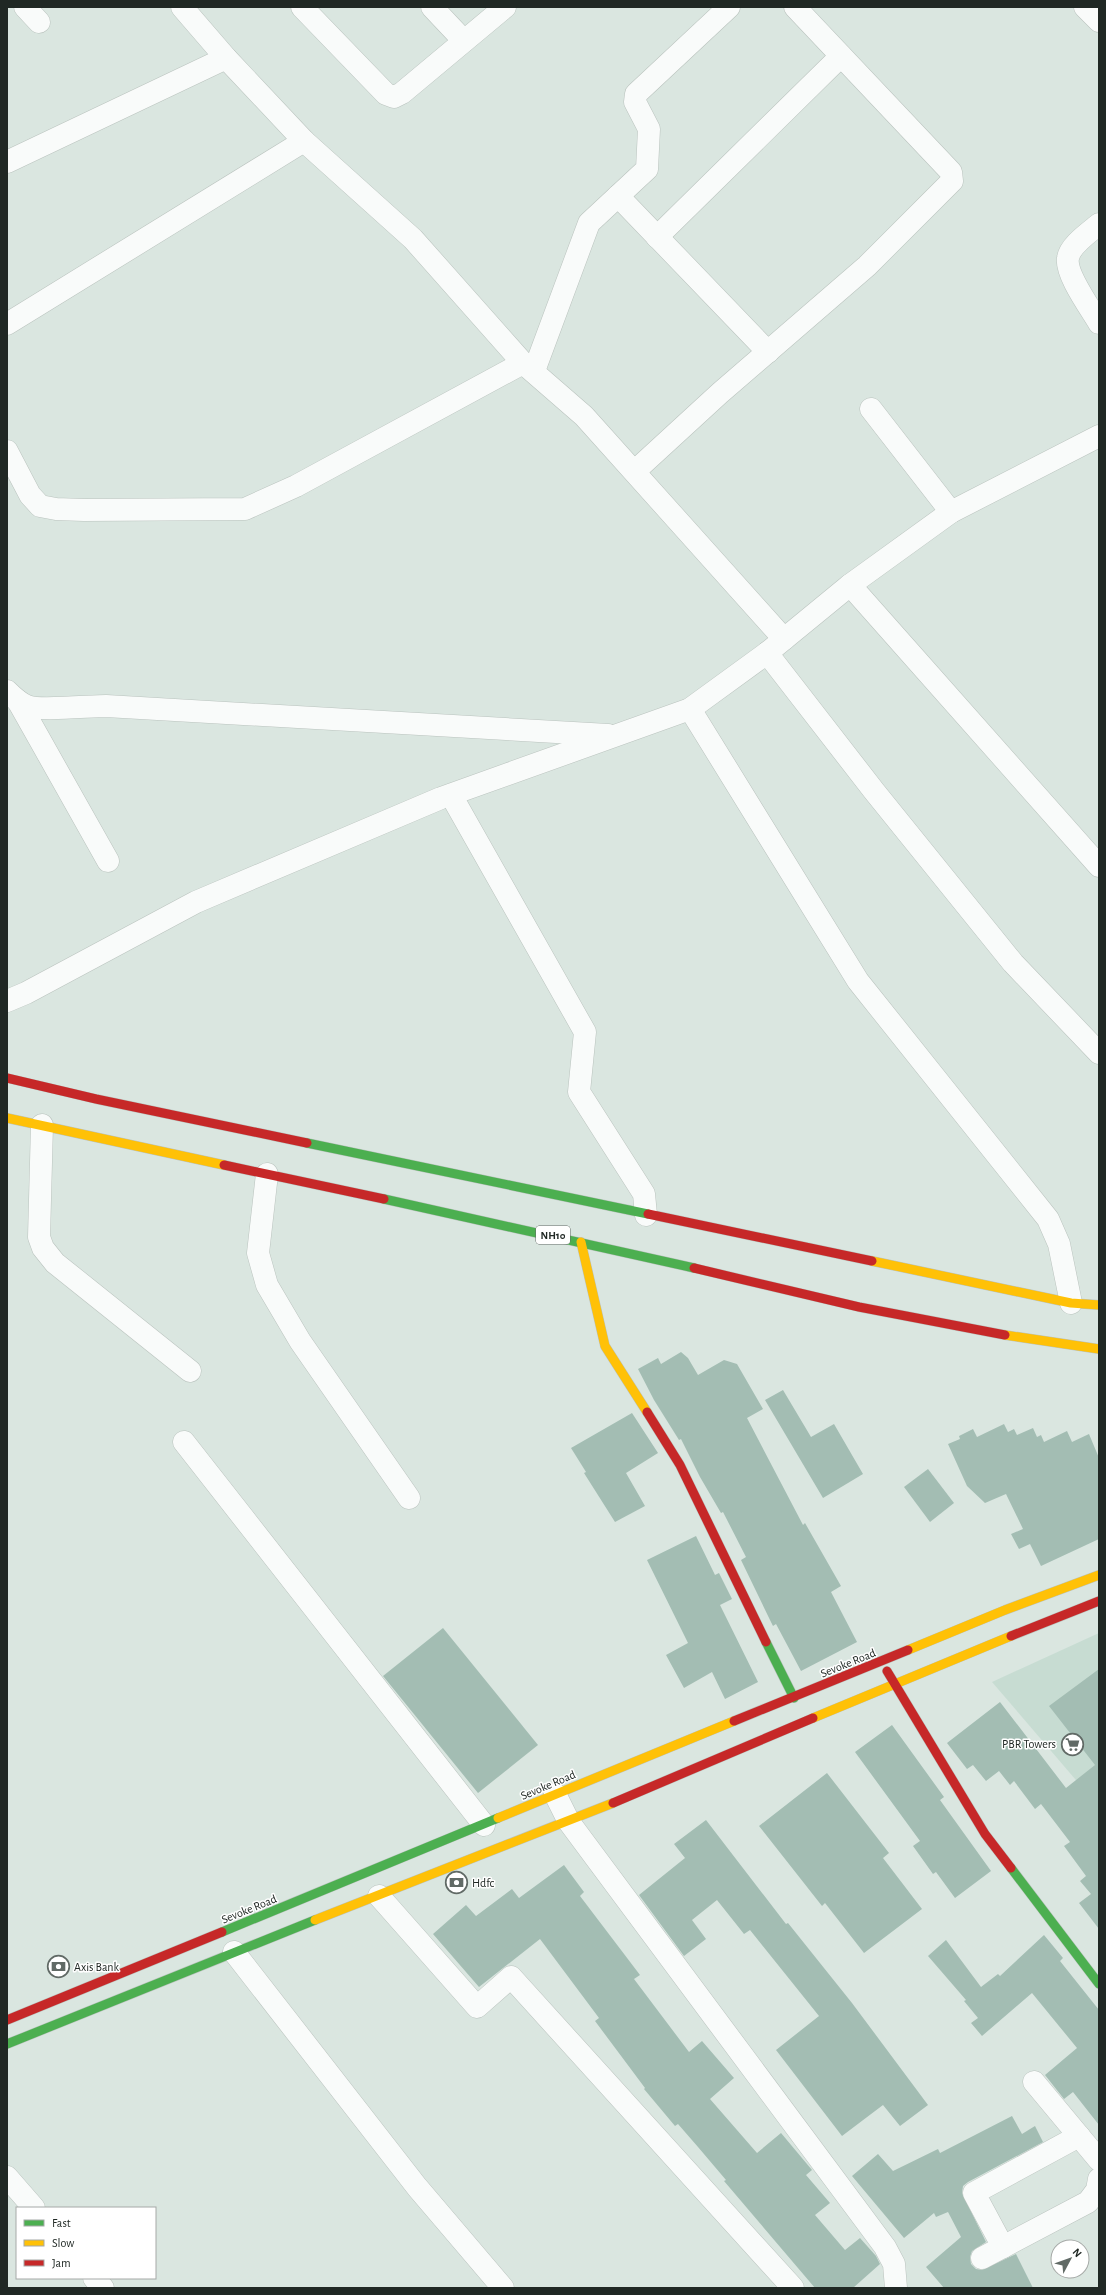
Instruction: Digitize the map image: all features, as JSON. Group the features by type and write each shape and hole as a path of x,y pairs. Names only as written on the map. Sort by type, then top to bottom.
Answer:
{"main road":[{"path":"7,1078 96,1099 646,1215 1070,1303 1099,1305"},
{"name":"NH10","path":"7,1118 581,1242 860,1307 992,1333 1099,1349"},
{"path":"581,1242 605,1346 680,1465 794,1698"},
{"name":"Sevoke Road","path":"7,2044 52,2014 555,1794 794,1698 1005,1610 1099,1575"},
{"name":"Sevoke Road","path":"7,2020 52,2014 234,1952 569,1822 894,1683 1099,1601"},
{"path":"882,1662 985,1834 1099,1984"}],"street":[{"path":"182,7 226,58 304,141 413,239 528,367 584,416 635,471 698,545 784,639"},
{"path":"302,7 390,97 402,93 505,7"},
{"path":"432,7 464,41"},
{"path":"7,451 30,495 40,506 56,509 84,510 245,510 296,486 528,367 587,226 643,173 648,166 649,129 635,102 636,94 729,7"},
{"path":"635,471 720,393 867,266 952,180 951,172 795,7"},
{"path":"1085,7 1099,21"},
{"path":"657,237 841,56"},
{"path":"7,162 226,58"},
{"path":"7,324 304,141"},
{"path":"618,196 768,352"},
{"path":"1099,224 1073,249 1068,258 1068,270 1099,323"},
{"path":"870,409 951,512"},
{"path":"7,1001 26,993 196,902 451,795 690,709 767,653 850,585 951,512 1099,436"},
{"path":"850,585 1099,866"},
{"path":"767,653 874,791 1013,963 1099,1053"},
{"path":"12,696 28,707 40,708 113,706 617,735"},
{"path":"12,696 108,861"},
{"path":"690,709 858,981 1048,1219 1059,1244 1070,1303"},
{"path":"451,795 585,1032 579,1092 644,1194 646,1215"},
{"path":"42,1126 39,1237 42,1248 55,1263 190,1371"},
{"path":"267,1174 258,1253 267,1286 300,1341 409,1498"},
{"path":"184,1442 484,1825"},
{"path":"555,1794 569,1822 885,2247 894,2264 896,2288"},
{"path":"379,1896 477,2006 511,1977 793,2288"},
{"path":"234,1952 417,2187 503,2288"},
{"path":"1034,2082 1099,2160"},
{"path":"1003,2247 974,2193 1080,2136"},
{"path":"7,2177 33,2207"},
{"path":"982,2258 1088,2202 1097,2190 1099,2179"},
{"path":"95,2279 102,2288"}],"shaded area":[{"name":"PBR Towers","path":"1099,1633 1099,1807 992,1682"}],"building":[{"path":"681,1352 688,1358 698,1375 724,1360 737,1364 763,1409 747,1418 803,1525 805,1523 841,1586 831,1592 857,1642 801,1671 776,1624 773,1626 770,1620 741,1560 746,1557 723,1512 721,1513 700,1477 681,1439 679,1440 654,1400 638,1369 658,1358 661,1364"},
{"path":"783,1390 811,1437 834,1424 863,1474 823,1498 765,1400"},
{"path":"632,1413 658,1453 626,1473 645,1506 615,1522 584,1473 586,1472 571,1448"},
{"path":"1004,1424 1008,1432 1014,1429 1017,1435 1033,1428 1037,1437 1041,1435 1044,1442 1067,1431 1072,1442 1089,1434 1099,1458 1099,1539 1041,1566 1030,1544 1019,1549 1011,1534 1023,1529 1006,1494 985,1503 967,1486 948,1444 960,1439 959,1436 973,1429 977,1437"},
{"path":"928,1469 954,1503 930,1522 904,1487"},
{"path":"696,1536 715,1575 719,1573 732,1599 720,1605 758,1682 725,1699 712,1672 684,1688 666,1655 688,1643 647,1560"},
{"path":"443,1628 538,1745 478,1793 383,1676"},
{"path":"1099,1669 1099,1929 1079,1903 1091,1894 1080,1881 1086,1876 1064,1846 1070,1842 1041,1804 1035,1809 1014,1781 1010,1785 999,1771 986,1781 973,1765 967,1769 947,1743 1000,1702 1066,1788 1095,1765 1049,1706"},
{"path":"892,1725 944,1797 940,1800 991,1871 955,1898 936,1872 933,1874 913,1846 920,1841 855,1752"},
{"path":"827,1773 889,1853 883,1858 922,1909 864,1953 825,1903 822,1906 759,1826"},
{"path":"706,1820 786,1924 788,1923 852,2003 928,2105 900,2126 883,2105 842,2136 776,2050 819,2016 750,1930 744,1934 717,1900 692,1920 706,1939 684,1956 639,1895 685,1858 674,1844"},
{"path":"564,1865 584,1892 580,1896 640,1975 634,1979 689,2052 702,2041 734,2078 710,2099 757,2153 781,2133 812,2170 806,2175 830,2203 815,2215 845,2250 860,2238 876,2256 880,2264 853,2288 815,2288 724,2181 726,2180 698,2147 678,2124 675,2126 644,2089 645,2088 595,2021 599,2018 540,1939 479,1987 433,1934 466,1905 476,1916 512,1889 519,1898"},
{"path":"1044,1935 1063,1958 1060,1961 1099,2010 1099,2125 1073,2092 1064,2099 1045,2075 1077,2048 1032,1993 982,2036 971,2023 978,2018 964,2001 966,2000 928,1956 946,1940 981,1987 998,1974 1000,1976"},
{"path":"1012,2116 1022,2134 1035,2126 1043,2142 968,2182 963,2186 962,2193 986,2242 972,2251 970,2257 971,2264 976,2269 982,2270 1016,2254 1033,2288 944,2288 926,2267 961,2237 948,2212 936,2217 934,2213 904,2238 852,2176 878,2154 893,2171 938,2149 940,2153"}],"traffic: fast":[{"path":"307,1143 648,1214"},
{"path":"384,1199 694,1268"},
{"path":"766,1642 794,1698"},
{"path":"222,1932 498,1818"},
{"path":"1011,1868 1099,1984"},
{"path":"7,2044 315,1920"}],"traffic: slow":[{"path":"7,1118 224,1165"},
{"path":"581,1242 605,1346 647,1412"},
{"path":"872,1261 1071,1303 1099,1305"},
{"path":"1005,1335 1099,1349"},
{"path":"908,1650 1005,1610 1099,1575"},
{"path":"813,1718 1011,1636"},
{"path":"498,1818 734,1721"},
{"path":"315,1920 613,1803"}],"traffic: jam":[{"path":"7,1078 96,1099 307,1143"},
{"path":"224,1165 384,1199"},
{"path":"648,1214 872,1261"},
{"path":"694,1268 859,1307 1005,1335"},
{"path":"647,1412 680,1465 766,1642"},
{"path":"1011,1636 1099,1601"},
{"path":"734,1721 908,1650"},
{"path":"887,1671 985,1834 1011,1868"},
{"path":"613,1803 813,1718"},
{"path":"7,2020 222,1932"}],"place":[{"name":"PBR Towers","path":"1072,1744"},
{"name":"Hdfc","path":"457,1883"},
{"name":"Axis Bank","path":"59,1967"}]}
